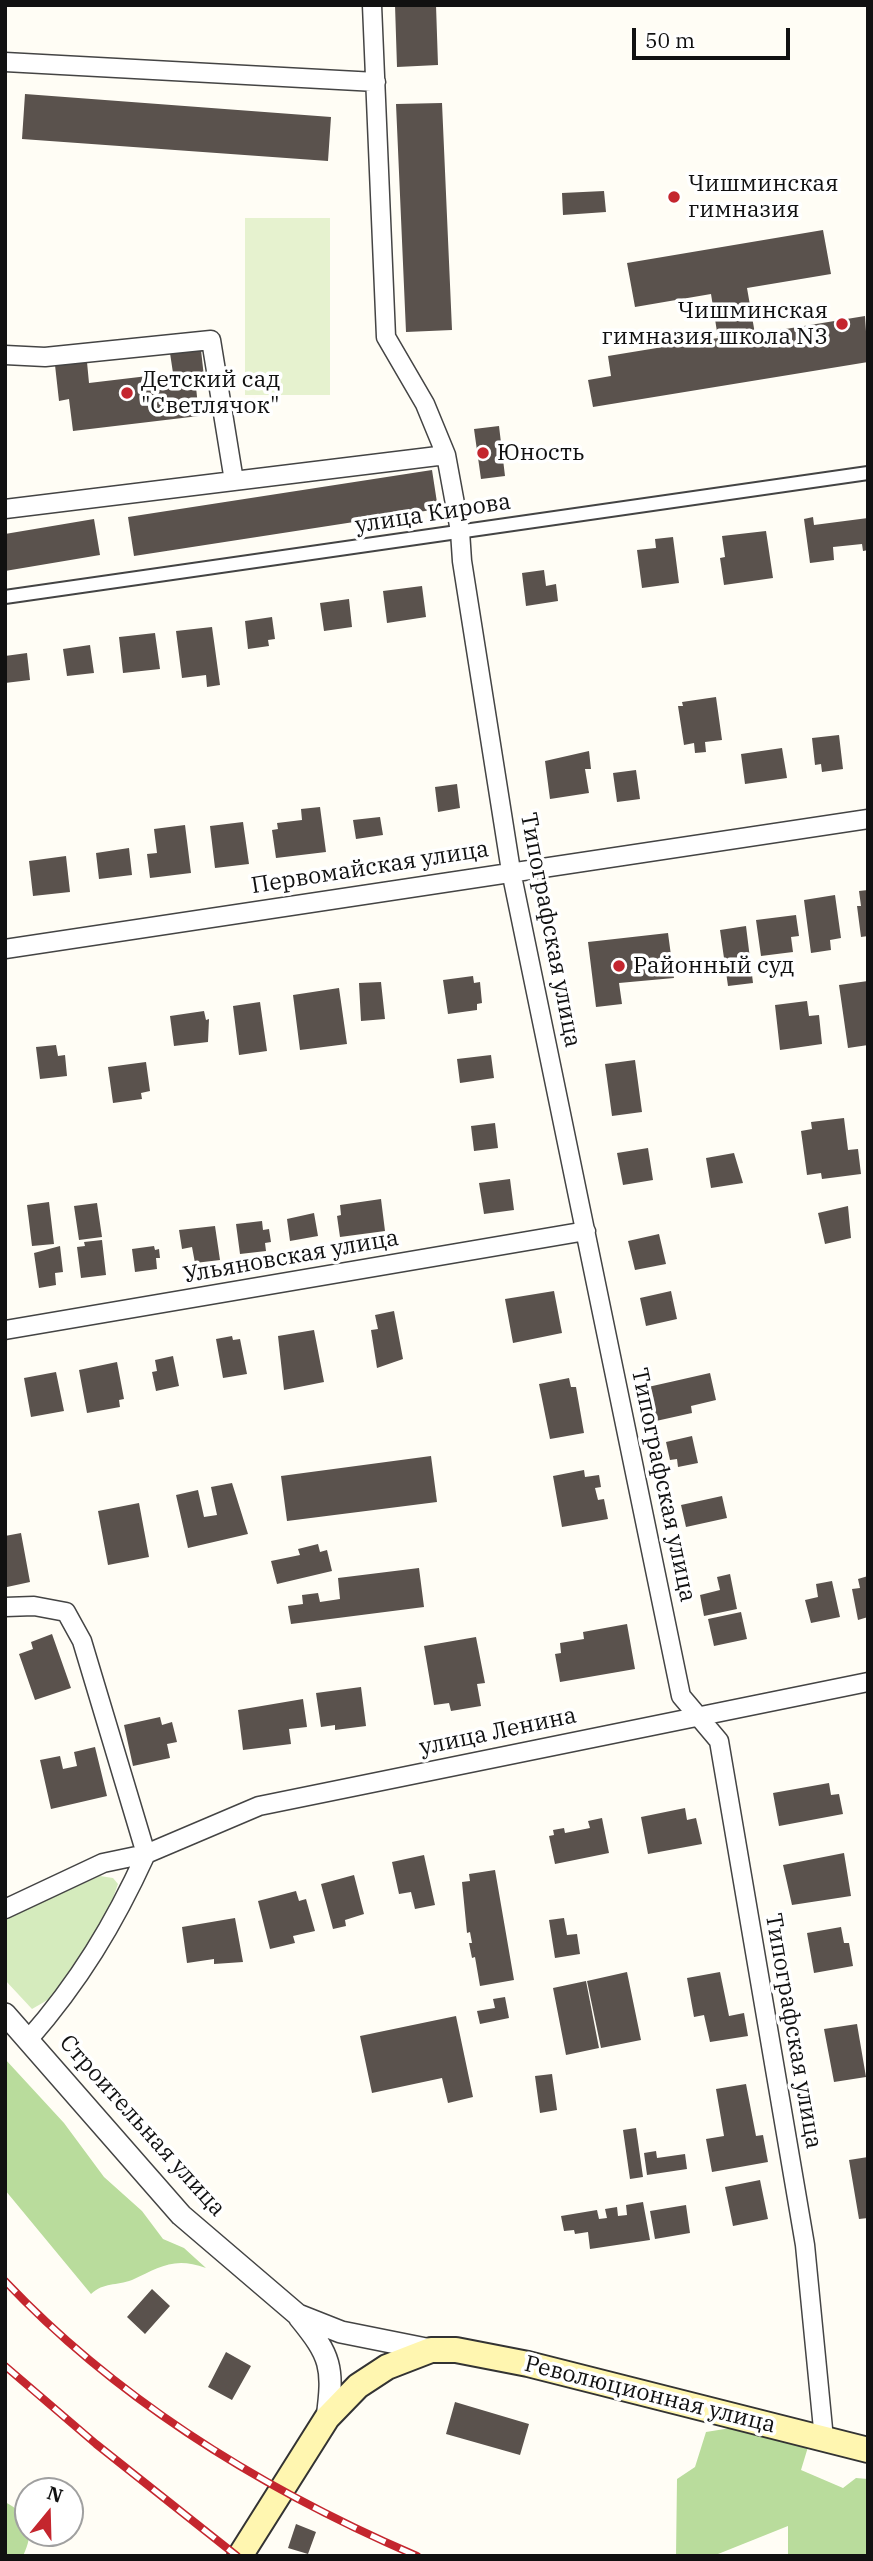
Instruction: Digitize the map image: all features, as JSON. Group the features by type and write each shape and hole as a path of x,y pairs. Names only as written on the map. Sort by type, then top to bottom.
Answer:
{"main road":[{"name":"Революционная улица","path":"431,2350 456,2350 528,2364 868,2450"},
{"path":"240,2556 327,2418 358,2386 387,2367 431,2350"}],"street":[{"name":"Типографская улица","path":"372,5 386,337 425,404 446,455 511,871 681,1696 719,1741 805,2245 824,2439"},
{"path":"5,62 376,82"},
{"path":"5,355 46,358 211,340 234,481"},
{"path":"5,509 446,455"},
{"name":"улица Кирова","path":"5,597 868,473"},
{"name":"Первомайская улица","path":"5,949 868,819"},
{"name":"Ульяновская улица","path":"5,1330 586,1231"},
{"path":"5,1607 34,1606 66,1612 82,1641 146,1854 115,1922 58,2004 28,2040"},
{"name":"улица Ленина","path":"5,1909 103,1863 146,1854 259,1806 868,1682"},
{"name":"Строительная улица","path":"5,2014 181,2215 298,2315 341,2332 431,2350"},
{"path":"298,2315 324,2347 332,2383 327,2418"}],"green space":[{"path":"245,218 330,218 330,395 245,395"},
{"path":"100,1876 113,1878 118,1884 106,1918 51,1998 32,2009 5,1980 5,1919"},
{"path":"5,2059 64,2123 104,2177 142,2211 163,2239 184,2248 206,2268 175,2263 126,2282 105,2286 91,2294 5,2190"},
{"path":"743,2426 808,2447 801,2470 843,2488 856,2478 868,2479 868,2556 788,2555 788,2526 713,2556 676,2556 677,2479 695,2467 706,2432"},
{"path":"5,2502 14,2508 14,2547 27,2547 23,2556 5,2556"}],"building":[{"path":"395,5 436,5 438,65 397,67"},
{"path":"25,94 331,117 328,161 22,139"},
{"path":"442,103 452,330 406,332 396,104"},
{"path":"604,191 606,212 563,215 562,193"},
{"name":"Чишминская гимназия школа N3","path":"823,230 831,274 747,288 755,334 865,316 868,362 593,407 588,380 611,376 608,356 718,338 711,294 635,307 627,263"},
{"name":"Детский сад \"Светлячок\"","path":"201,350 205,386 196,387 199,416 73,431 69,399 59,401 55,365 87,362 89,383 173,373 170,353"},
{"path":"499,426 505,476 481,479 474,429"},
{"path":"432,470 438,509 134,556 128,517"},
{"path":"813,517 814,525 868,518 868,550 863,551 862,544 833,547 834,560 810,563 804,519"},
{"path":"94,519 100,555 5,571 5,534"},
{"path":"766,531 773,578 724,585 720,558 725,557 722,536"},
{"path":"673,537 679,583 642,588 637,550 656,548 655,539"},
{"path":"544,570 546,586 556,584 558,601 526,606 522,573"},
{"path":"422,586 426,617 387,623 383,591"},
{"path":"349,599 352,627 324,631 320,603"},
{"path":"272,617 275,639 268,640 269,646 248,649 245,621"},
{"path":"212,627 220,685 207,687 206,675 182,678 176,631"},
{"path":"155,633 160,669 123,673 119,637"},
{"path":"90,645 94,673 67,676 63,649"},
{"path":"27,653 30,680 5,683 5,656"},
{"path":"716,697 722,740 705,742 706,752 695,753 694,743 684,745 678,706 683,706 682,702"},
{"path":"839,735 843,769 822,772 821,764 815,765 812,738"},
{"path":"782,748 787,778 745,784 741,754"},
{"path":"589,751 591,769 585,769 589,793 550,799 545,761"},
{"path":"636,770 640,799 617,802 613,773"},
{"path":"457,784 460,808 438,812 435,787"},
{"path":"320,807 326,852 276,858 272,830 278,829 277,823 302,820 301,809"},
{"path":"380,817 383,835 356,839 353,820"},
{"path":"243,822 249,864 215,868 210,826"},
{"path":"185,825 191,873 150,878 147,854 157,853 154,829"},
{"path":"129,848 132,875 99,879 96,853"},
{"path":"66,856 70,892 33,896 29,861"},
{"path":"868,890 868,936 861,937 857,906 861,906 859,891"},
{"path":"835,895 841,938 830,940 831,950 811,953 804,900"},
{"path":"796,915 799,936 791,937 793,952 761,956 756,920"},
{"path":"746,926 753,983 728,986 720,930"},
{"path":"668,933 674,978 619,983 622,1004 596,1007 588,942"},
{"path":"473,976 474,983 480,982 482,1003 477,1004 477,1010 448,1014 443,980"},
{"path":"868,981 868,1045 848,1048 839,985"},
{"path":"381,982 385,1019 361,1021 359,983"},
{"path":"339,988 347,1044 300,1050 293,995"},
{"path":"807,1001 809,1016 819,1015 822,1044 780,1050 775,1005"},
{"path":"260,1002 267,1051 239,1055 233,1006"},
{"path":"204,1011 206,1020 209,1019 208,1042 174,1046 170,1016"},
{"path":"56,1045 58,1056 65,1055 67,1076 40,1079 36,1047"},
{"path":"491,1055 494,1078 460,1083 457,1059"},
{"path":"635,1060 642,1112 612,1116 605,1064"},
{"path":"146,1062 150,1091 141,1093 142,1099 113,1103 108,1067"},
{"path":"844,1118 848,1150 858,1149 861,1174 822,1179 821,1173 807,1175 801,1131 812,1129 811,1122"},
{"path":"495,1123 498,1148 474,1151 471,1126"},
{"path":"648,1148 653,1180 623,1185 617,1153"},
{"path":"734,1153 743,1183 711,1188 706,1158"},
{"path":"510,1179 514,1210 484,1214 479,1183"},
{"path":"381,1199 385,1231 340,1237 337,1216 341,1215 340,1205"},
{"path":"49,1202 54,1244 32,1246 27,1205"},
{"path":"97,1203 102,1237 79,1240 74,1206"},
{"path":"848,1206 851,1238 825,1244 818,1213"},
{"path":"314,1213 318,1236 290,1241 287,1219"},
{"path":"262,1221 263,1230 269,1229 271,1242 265,1243 266,1251 240,1254 236,1224"},
{"path":"215,1226 220,1260 195,1263 192,1247 182,1249 179,1230"},
{"path":"659,1234 666,1264 635,1270 628,1241"},
{"path":"102,1240 106,1275 81,1278 77,1247 85,1246 84,1242"},
{"path":"60,1246 63,1272 55,1273 56,1285 39,1288 34,1253"},
{"path":"154,1246 155,1250 159,1249 157,1269 135,1272 132,1249"},
{"path":"554,1291 562,1333 513,1343 505,1299"},
{"path":"671,1291 677,1319 646,1326 640,1298"},
{"path":"394,1311 403,1359 377,1368 371,1330 378,1329 375,1315"},
{"path":"314,1330 324,1382 284,1390 278,1336"},
{"path":"232,1336 233,1340 240,1339 247,1374 223,1378 216,1339"},
{"path":"173,1356 179,1386 156,1391 152,1372 157,1371 155,1360"},
{"path":"117,1362 124,1399 119,1400 120,1407 87,1413 79,1370"},
{"path":"56,1372 64,1411 31,1417 24,1378"},
{"path":"710,1373 716,1400 691,1406 692,1413 656,1421 648,1387"},
{"path":"569,1378 571,1387 576,1387 584,1433 550,1439 539,1384"},
{"path":"692,1436 698,1463 678,1467 677,1459 670,1460 666,1442"},
{"path":"431,1456 437,1502 287,1521 281,1476"},
{"path":"584,1470 585,1477 599,1475 601,1487 595,1488 598,1500 604,1499 608,1519 562,1527 553,1476"},
{"path":"232,1483 248,1534 188,1548 176,1495 198,1490 204,1517 217,1515 211,1487"},
{"path":"722,1496 727,1518 686,1527 681,1505"},
{"path":"139,1503 149,1557 108,1565 98,1511"},
{"path":"21,1533 30,1582 7,1587 5,1536"},
{"path":"318,1544 320,1552 327,1550 332,1571 277,1584 271,1561 300,1555 298,1549"},
{"path":"419,1568 424,1607 291,1624 288,1606 303,1604 302,1595 318,1593 320,1602 340,1599 338,1578"},
{"path":"730,1574 737,1609 704,1616 700,1595 720,1590 717,1577"},
{"path":"868,1576 868,1617 858,1620 852,1589 860,1588 858,1579"},
{"path":"832,1581 840,1617 811,1623 805,1600 818,1597 816,1584"},
{"path":"741,1612 747,1639 714,1646 708,1619"},
{"path":"627,1624 635,1669 560,1682 555,1654 561,1653 560,1643 584,1639 583,1632"},
{"path":"52,1634 71,1688 35,1700 19,1654 33,1649 31,1642"},
{"path":"476,1637 485,1683 477,1684 481,1706 451,1711 449,1703 434,1705 424,1646"},
{"path":"361,1687 366,1726 335,1730 335,1725 321,1727 316,1693"},
{"path":"303,1699 307,1727 289,1729 291,1744 243,1750 238,1710"},
{"path":"160,1717 162,1725 172,1722 177,1742 167,1744 170,1758 133,1766 124,1725"},
{"path":"95,1747 107,1796 51,1809 40,1760 60,1756 63,1769 77,1766 74,1752"},
{"path":"829,1783 831,1795 839,1794 843,1814 779,1826 773,1793"},
{"path":"685,1808 687,1820 696,1818 702,1844 648,1854 641,1817"},
{"path":"602,1818 609,1853 555,1864 549,1836 554,1835 553,1830 564,1828 565,1833 590,1828 588,1821"},
{"path":"844,1853 851,1896 792,1905 783,1865"},
{"path":"424,1855 435,1905 415,1909 411,1892 399,1894 392,1862"},
{"path":"495,1870 514,1980 480,1986 475,1957 472,1958 469,1943 472,1943 470,1932 467,1933 462,1882 470,1881 469,1874"},
{"path":"354,1875 364,1914 345,1920 346,1926 333,1929 321,1884"},
{"path":"296,1891 299,1901 306,1899 315,1931 293,1936 295,1943 270,1949 258,1901"},
{"path":"235,1918 243,1962 214,1964 214,1959 187,1963 182,1927"},
{"path":"564,1918 567,1935 577,1934 580,1954 555,1958 549,1920"},
{"path":"841,1927 844,1943 849,1943 853,1966 814,1973 807,1933"},
{"path":"627,1972 641,2040 601,2048 587,1981"},
{"path":"720,1972 729,2016 744,2013 748,2036 710,2042 704,2015 694,2017 687,1978"},
{"path":"586,1981 599,2048 566,2055 553,1988"},
{"path":"505,1997 509,2018 480,2024 477,2011 495,2008 493,1999"},
{"path":"456,2016 473,2097 448,2103 442,2078 372,2093 360,2036"},
{"path":"857,2024 866,2077 834,2082 824,2029"},
{"path":"552,2074 557,2110 540,2113 535,2076"},
{"path":"746,2084 756,2136 763,2135 768,2162 712,2172 706,2139 724,2136 716,2089"},
{"path":"636,2128 643,2177 630,2179 623,2130"},
{"path":"656,2151 657,2158 685,2154 687,2169 647,2175 644,2153"},
{"path":"868,2157 868,2218 859,2219 849,2160"},
{"path":"760,2180 768,2219 733,2226 725,2187"},
{"path":"643,2202 650,2240 590,2249 588,2232 575,2234 574,2230 564,2231 561,2216 597,2210 599,2219 607,2218 605,2209 617,2207 618,2216 627,2215 626,2205"},
{"path":"686,2205 690,2233 655,2239 650,2211"},
{"path":"152,2289 170,2306 145,2334 127,2317"},
{"path":"226,2352 251,2366 232,2400 208,2387"},
{"path":"455,2402 529,2424 520,2455 446,2434"},
{"path":"296,2524 316,2532 308,2554 288,2548"}],"railway":[{"path":"5,2281 49,2325 96,2365 197,2439 305,2502 417,2556"},
{"path":"5,2366 96,2444 237,2556"}],"place":[{"name":"Чишминская гимназия","path":"674,197"},
{"name":"Чишминская гимназия школа N3","path":"842,324"},
{"name":"Детский сад \"Светлячок\"","path":"127,393"},
{"name":"Юность","path":"483,453"},
{"name":"Районный суд","path":"619,966"}]}
